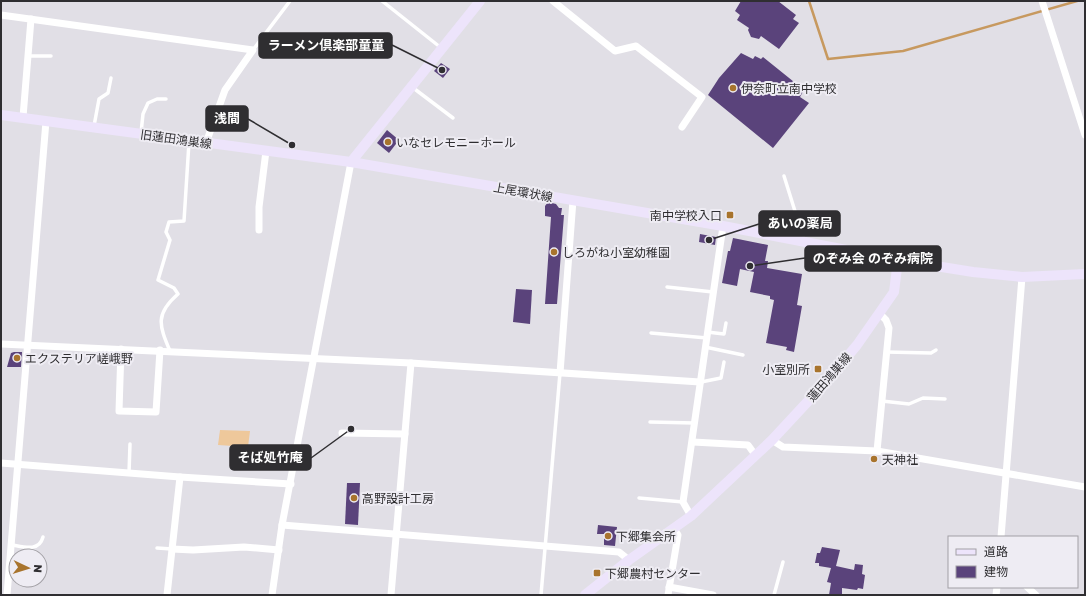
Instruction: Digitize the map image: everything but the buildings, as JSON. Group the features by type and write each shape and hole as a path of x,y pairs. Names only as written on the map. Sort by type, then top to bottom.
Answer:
{"main road":[{"path":"351,162 480,1"},
{"name":"旧蓮田鴻巣線","path":"1,115 23,116 46,121 351,162"},
{"name":"上尾環状線","path":"351,162 723,226 898,260"},
{"path":"898,260 973,272 1022,277 1085,274"},
{"name":"蓮田鴻巣線","path":"585,595 629,560 691,516 756,456 826,383 857,345 894,292 898,260"}],"street":[{"path":"553,1 616,51 636,46 702,97 682,127"},
{"path":"1042,2 1085,135"},
{"path":"1,15 253,50 225,90 206,143"},
{"path":"23,116 31,19"},
{"path":"7,595 19,465 46,121"},
{"path":"259,230 259,207 266,151"},
{"path":"272,595 282,525 351,162"},
{"path":"560,373 574,200"},
{"path":"691,516 683,502 696,423 700,382 723,226"},
{"path":"1001,536 1022,277"},
{"path":"877,451 889,328 886,320 879,313"},
{"path":"1,344 160,350 411,363 700,382"},
{"path":"121,349 119,411 156,412 160,350"},
{"path":"391,595 411,363"},
{"path":"342,433 405,434"},
{"path":"772,440 783,447 877,451 1085,487"},
{"path":"693,442 748,445 756,456"},
{"path":"1,463 291,484"},
{"path":"167,595 180,477"},
{"path":"282,525 619,552 629,560"},
{"path":"674,529 678,535 668,591 713,595"},
{"path":"172,549 193,550 244,547 279,550"},
{"path":"1027,588 1036,595"}],"lane":[{"path":"253,50 290,1"},
{"path":"382,1 442,48"},
{"path":"28,56 51,56"},
{"path":"93,127 99,99 108,93 111,78"},
{"path":"411,87 454,118"},
{"path":"141,134 143,114 148,103 157,99 166,99"},
{"path":"170,351 163,334 160,316 169,302 178,294 174,288 158,280 170,240 166,232 169,222 184,221 189,140"},
{"path":"784,176 804,242"},
{"path":"666,287 713,292"},
{"path":"651,333 707,335 724,334 726,323"},
{"path":"705,347 743,355"},
{"path":"886,352 931,354 936,350"},
{"path":"700,382 721,378 724,362"},
{"path":"541,595 560,373"},
{"path":"882,401 909,404 923,398 945,399"},
{"path":"650,422 696,423"},
{"path":"129,473 130,444"},
{"path":"639,498 683,502"},
{"path":"12,545 31,548 37,546 43,537"},
{"path":"157,548 172,549"},
{"path":"774,595 783,562"}],"shaded area":[{"path":"220,430 250,431 248,447 218,445"}],"waterway":[{"path":"809,1 828,59 903,51 1077,1"}],"place":[{"name":"ラーメン倶楽部童童","path":"442,70"},
{"name":"伊奈町立南中学校","path":"733,88"},
{"name":"いなセレモニーホール","path":"388,142"},
{"name":"浅間","path":"292,145"},
{"name":"南中学校入口","path":"730,215"},
{"name":"あいの薬局","path":"709,240"},
{"name":"しろがね小室幼稚園","path":"554,252"},
{"name":"のぞみ会 のぞみ病院","path":"750,266"},
{"name":"エクステリア嵯峨野","path":"17,358"},
{"name":"小室別所","path":"818,369"},
{"name":"そば処竹庵","path":"351,429"},
{"name":"天神社","path":"874,459"},
{"name":"高野設計工房","path":"354,498"},
{"name":"下郷集会所","path":"608,536"},
{"name":"下郷農村センター","path":"597,573"}]}
